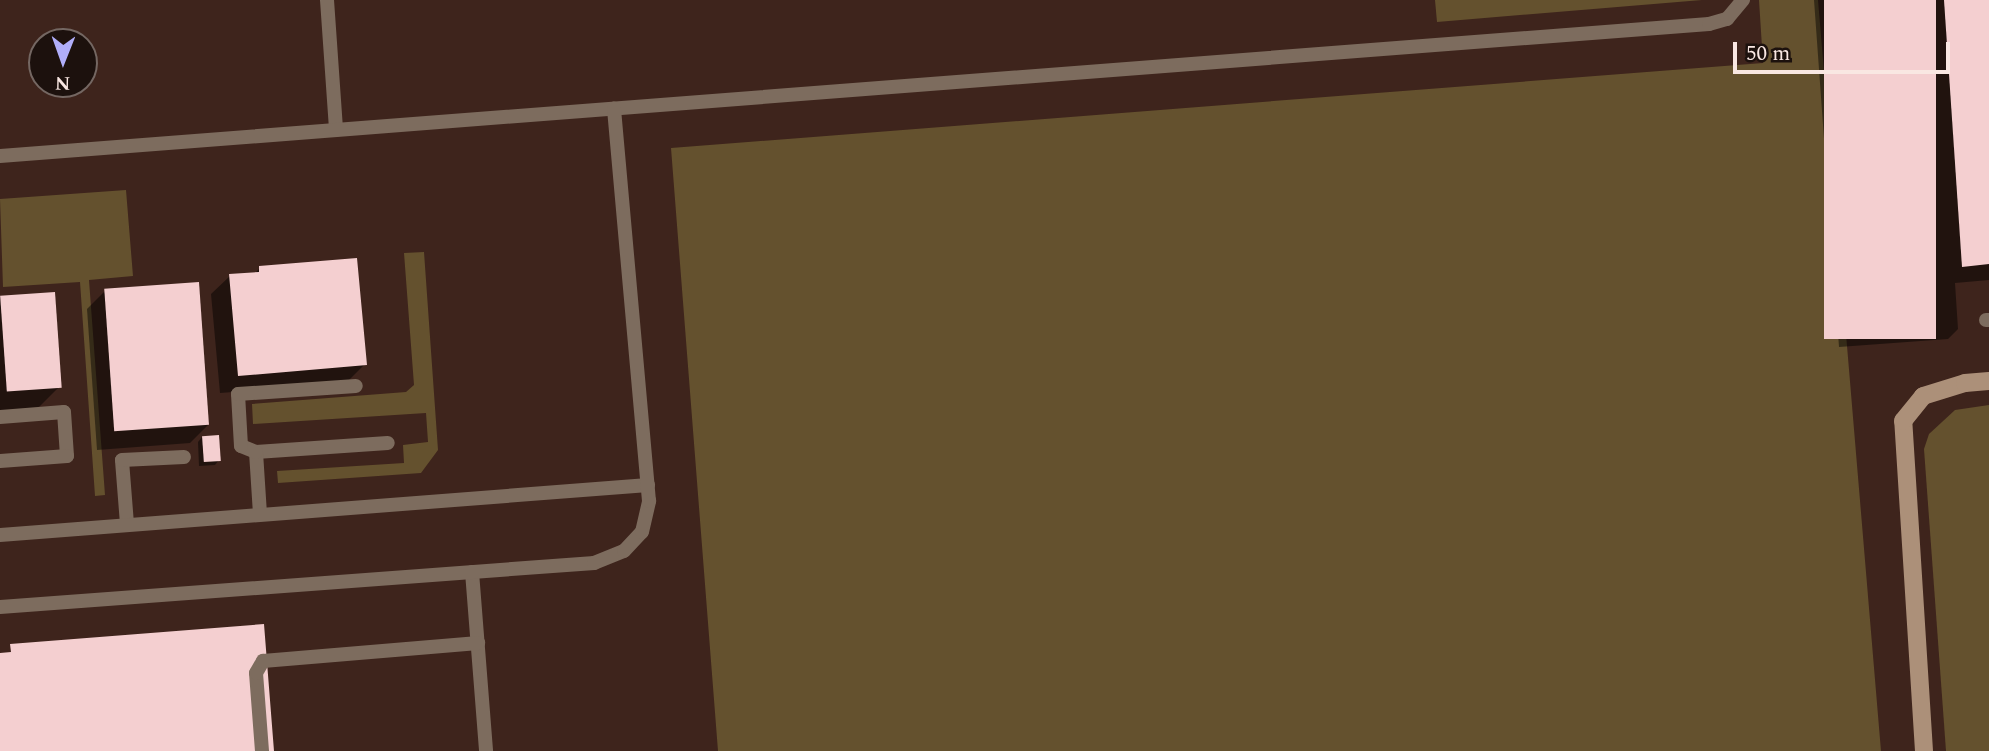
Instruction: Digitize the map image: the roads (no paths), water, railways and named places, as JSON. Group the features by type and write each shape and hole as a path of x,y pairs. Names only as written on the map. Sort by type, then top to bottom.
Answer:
{"street":[{"path":"1924,751 1903,421 1923,396 1965,383 1989,382"}],"lane":[{"path":"327,0 336,130"},
{"path":"0,156 1709,24 1727,19 1743,0"},
{"path":"0,607 594,564 613,558 642,531 648,519 648,485 614,109"},
{"path":"356,386 238,394 241,446 256,452 388,443"},
{"path":"0,417 64,412 67,456 0,461"},
{"path":"256,452 260,514"},
{"path":"127,524 122,460 184,457"},
{"path":"0,534 648,485"},
{"path":"472,572 485,751"},
{"path":"262,751 256,669 263,661 478,643"}]}
